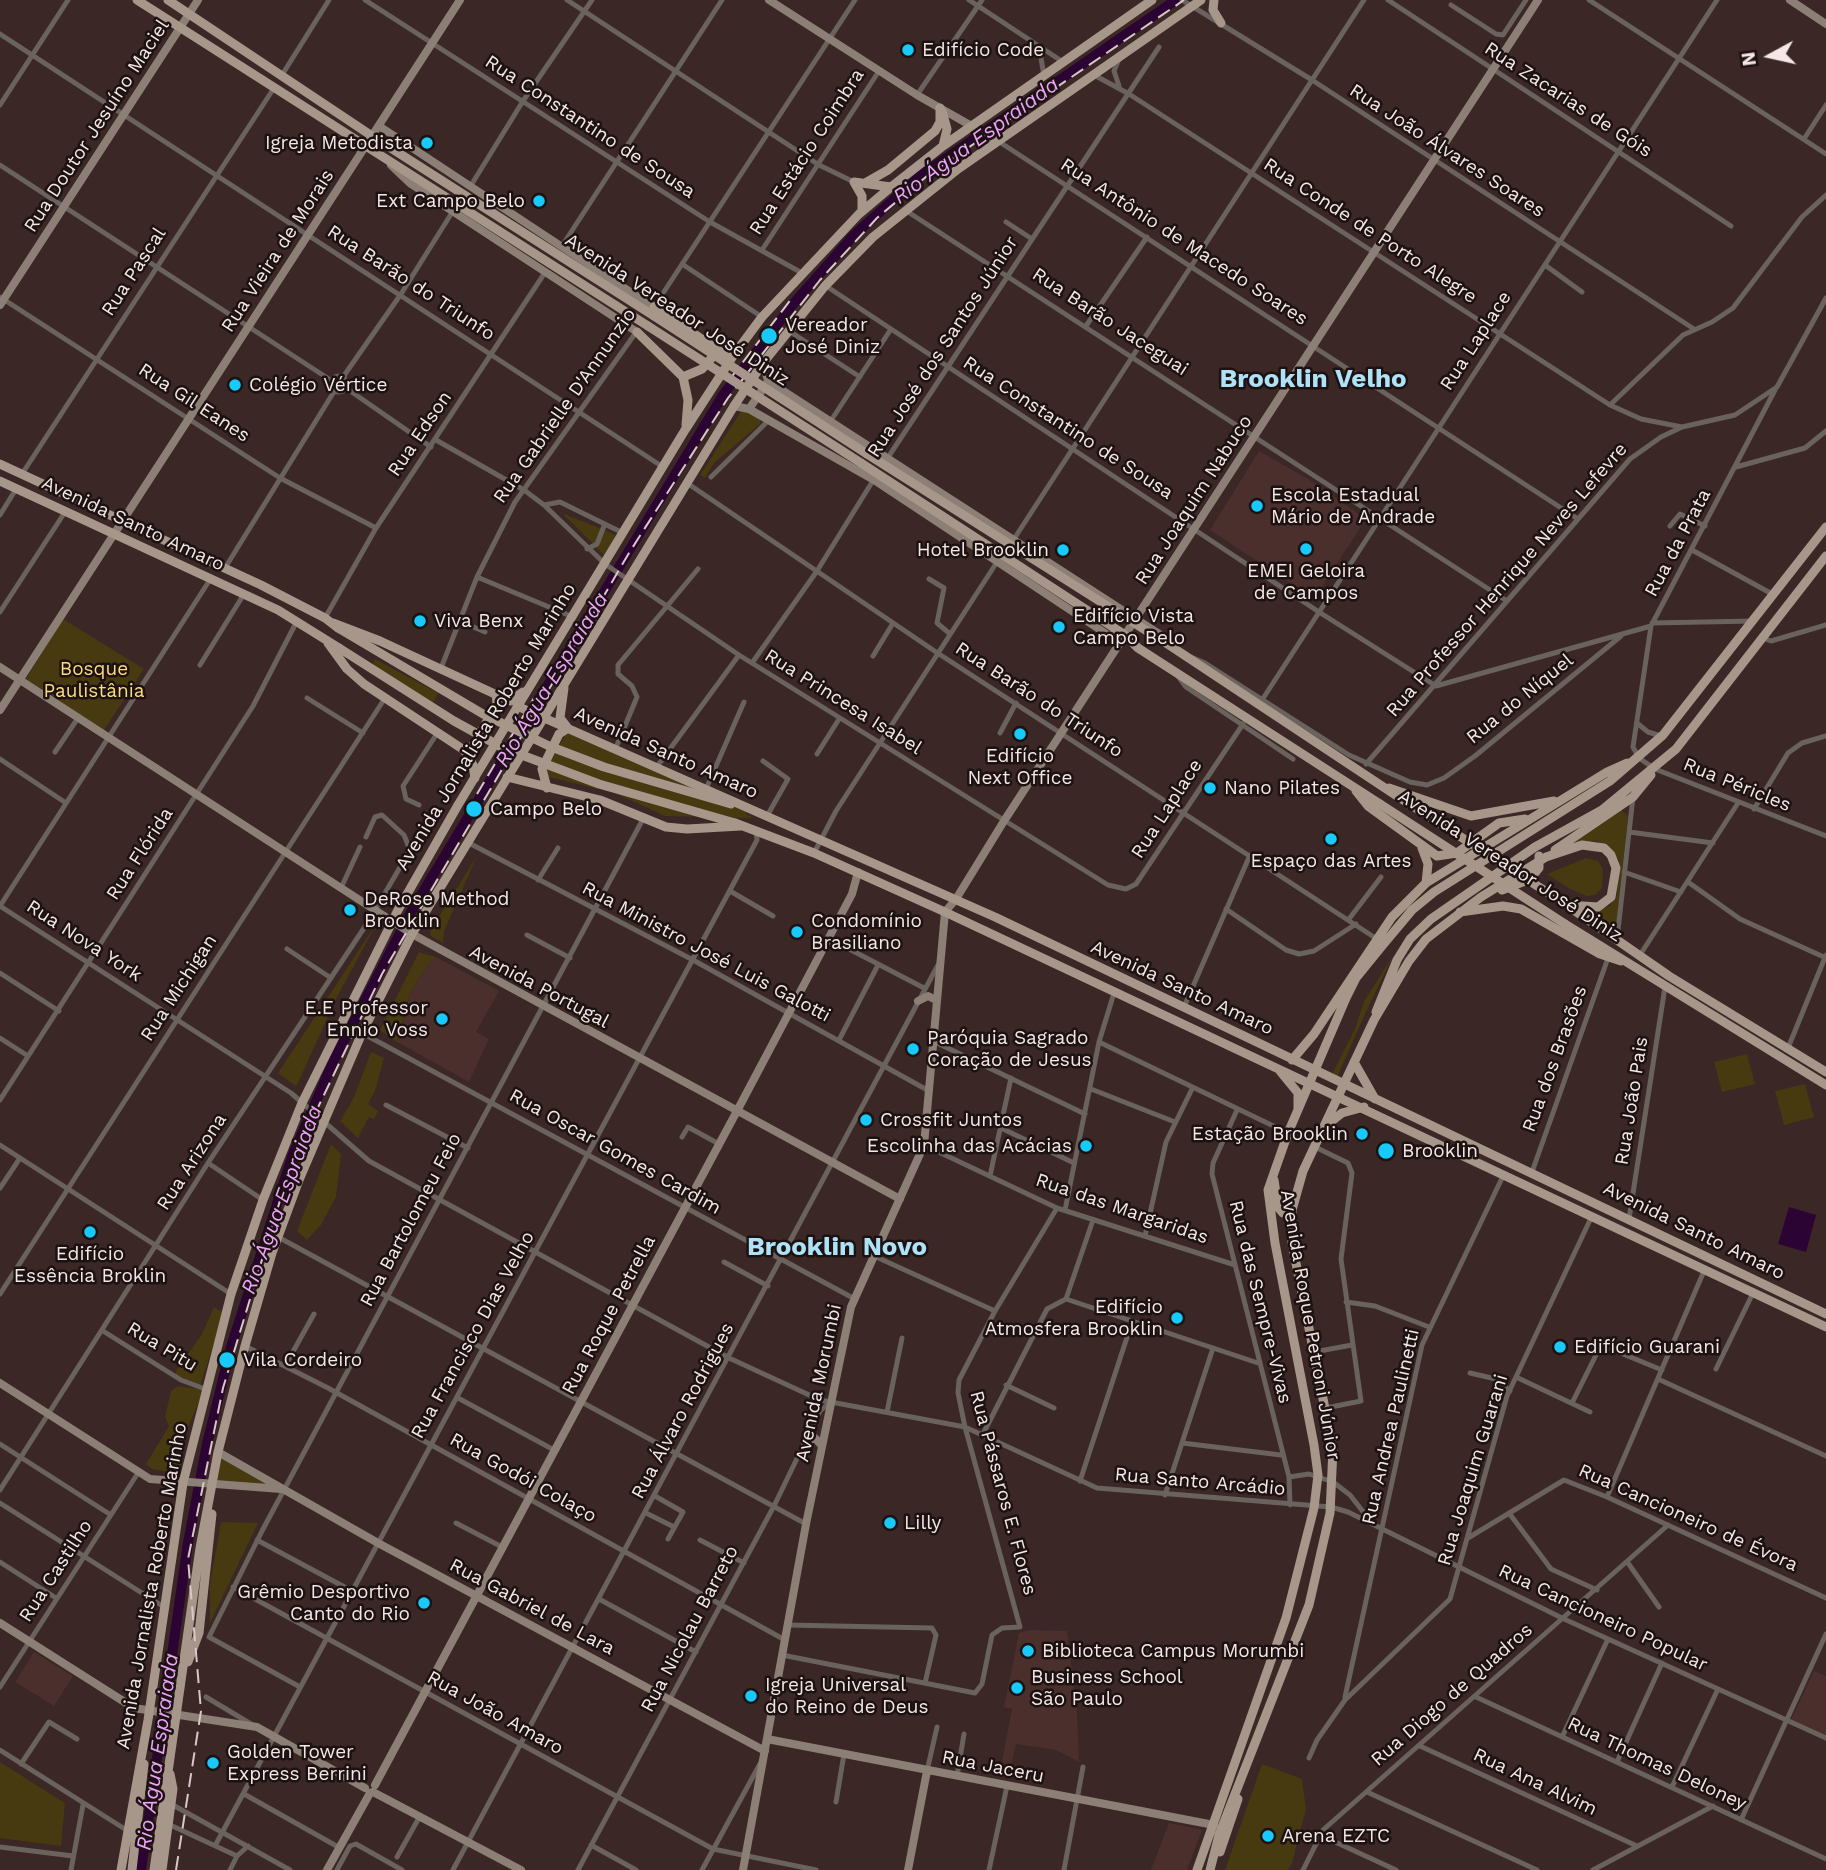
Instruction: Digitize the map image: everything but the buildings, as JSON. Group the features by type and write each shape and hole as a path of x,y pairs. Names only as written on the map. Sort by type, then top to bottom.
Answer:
{"main road":[{"name":"Avenida Vereador José Diniz","path":"137,0 861,463 876,477 1125,635 1176,673 1565,924 1826,1085"},
{"name":"Avenida Vereador José Diniz","path":"169,0 372,136 653,312 867,454 886,460 1134,621 1571,908 1669,976 1826,1072"},
{"name":"Avenida Jornalista Roberto Marinho","path":"121,1870 146,1732 153,1711 164,1607 187,1483 205,1389 231,1294 262,1200 304,1105 394,923 475,778 522,708 531,682 606,564 685,430 762,317 862,211 891,187 943,146 974,128 1152,0"},
{"path":"1214,0 1213,9 1221,23"},
{"path":"162,1870 169,1824 168,1769 173,1714 182,1677 208,1485 245,1346 278,1237 320,1121 411,933 507,777 540,715 565,683 734,406 763,363 825,286 905,210 994,139 1094,75 1195,4"},
{"path":"941,109 947,125 943,146"},
{"path":"867,182 888,170 935,131 940,122 941,109"},
{"path":"853,181 891,187"},
{"path":"853,181 862,196 862,211"},
{"path":"653,312 733,356"},
{"path":"637,332 683,377 688,400 685,430"},
{"path":"683,377 702,369 715,354 715,348"},
{"name":"Avenida Santo Amaro","path":"0,464 225,568 331,623 341,623 496,694"},
{"name":"Avenida Santo Amaro","path":"0,481 298,620 325,638 355,678 464,750"},
{"path":"1356,978 1420,904 1454,877 1609,781 1662,736 1826,527"},
{"path":"1374,1020 1417,949 1441,925 1633,797 1695,727 1826,556"},
{"path":"331,623 482,714 550,746 604,767 744,808"},
{"path":"325,638 454,721 503,748 599,784 739,824"},
{"path":"475,778 473,765 464,750 474,745 497,704 496,694 513,700 531,682"},
{"path":"547,788 542,769 559,734 568,728 560,715 565,683"},
{"name":"Avenida Santo Amaro","path":"522,708 737,801 744,808 956,899 1826,1314"},
{"path":"1322,1023 1392,917 1426,883 1607,772 1639,758"},
{"path":"1374,1020 1386,981 1410,939 1462,895 1535,847 1602,810 1655,769"},
{"name":"Avenida Santo Amaro","path":"507,777 600,800 643,819 678,829 739,824 757,836 767,835 814,853 1364,1107 1591,1218 1826,1327"},
{"path":"1353,786 1368,806 1421,847 1437,856 1452,855 1499,824 1530,819 1543,824 1555,836"},
{"path":"1384,786 1471,816 1563,799"},
{"path":"1502,835 1524,836 1544,858"},
{"path":"1544,858 1590,844 1608,852 1616,868 1611,897 1598,907 1571,908"},
{"path":"1421,847 1427,860 1426,883"},
{"path":"1459,912 1503,906 1521,909 1608,958 1634,965"},
{"path":"1292,1060 1346,998 1375,941"},
{"name":"Avenida Roque Petroni Júnior","path":"1197,1870 1286,1618 1314,1508 1318,1475 1268,1202 1273,1171 1346,998"},
{"name":"Avenida Roque Petroni Júnior","path":"1212,1870 1219,1835 1309,1605 1331,1507 1333,1449 1292,1243 1292,1210 1303,1171 1374,1020"},
{"path":"1354,1062 1376,1101"},
{"path":"1276,1067 1298,1093 1298,1114"},
{"path":"1324,1128 1342,1113 1364,1107"},
{"path":"1273,1171 1278,1207 1283,1213 1292,1210"},
{"path":"132,1870 141,1803 146,1732"},
{"name":"Avenida Roque Petroni Júnior","path":"1212,1870 1248,1763"},
{"path":"154,1870 167,1802"},
{"path":"1213,1825 1219,1835"}],"street":[{"path":"0,105 68,0"},
{"name":"Rua Doutor Jesuíno Maciel","path":"1,300 198,0"},
{"path":"282,75 329,0"},
{"name":"Rua Constantino de Sousa","path":"365,0 431,45 710,222 802,273"},
{"name":"Rua Vieira de Morais","path":"0,710 460,0"},
{"path":"567,0 819,165 853,181"},
{"path":"470,187 523,101 592,0"},
{"path":"562,246 722,0"},
{"name":"Rua Antônio de Macedo Soares","path":"769,0 878,71 1069,185 1578,519"},
{"name":"Rua Gabrielle D'Annunzio","path":"441,668 477,577 524,490 637,332 646,324 682,264 855,0"},
{"path":"969,0 980,3 1064,62"},
{"name":"Rua João Álvares Soares","path":"1182,0 1195,4 1695,329"},
{"path":"1014,539 1364,0"},
{"name":"Rua Zacarias de Góis","path":"1388,0 1731,226"},
{"path":"1451,5 1496,34 1503,35 1525,0"},
{"name":"Rua Joaquim Nabuco","path":"944,912 956,899 1538,0"},
{"path":"1589,0 1826,154"},
{"name":"Rua Laplace","path":"1262,700 1717,0"},
{"path":"1790,0 1826,24"},
{"path":"917,95 980,3"},
{"name":"Rua Barão do Triunfo","path":"0,34 663,467"},
{"path":"1039,46 1044,76"},
{"name":"Rua José dos Santos Júnior","path":"752,663 817,571 886,460 1159,47"},
{"path":"1119,57 1114,71 1120,88"},
{"name":"Rua Estácio Coimbra","path":"762,250 878,71"},
{"name":"Rua Conde de Porto Alegre","path":"1094,75 1120,88 1610,405 1641,419 1682,427"},
{"name":"Rua Pascal","path":"22,474 274,88"},
{"path":"1804,139 1826,105"},
{"name":"Avenida Vereador José Diniz","path":"379,126 562,246 653,312"},
{"name":"Avenida Vereador José Diniz","path":"389,163 411,184 637,332"},
{"path":"0,165 332,381 335,390"},
{"path":"1610,405 1672,345 1695,329 1723,316 1742,299 1802,217 1826,195"},
{"name":"Rua Barão Jaceguai","path":"905,210 1133,355 1507,601"},
{"path":"343,377 401,294 453,211"},
{"path":"1006,222 1032,239"},
{"path":"1086,326 1147,237"},
{"path":"682,264 762,317"},
{"path":"1545,265 1582,292"},
{"name":"Rua Edson","path":"331,623 376,528 546,271"},
{"name":"Rua Constantino de Sousa","path":"825,286 1319,612 1436,686"},
{"name":"Rua Professor Henrique Neves Lefevre","path":"1366,764 1630,459 1661,437 1682,427 1735,415 1777,387 1826,298"},
{"name":"Rua Gil Eanes","path":"1,300 96,358 280,478 376,528"},
{"path":"832,419 891,330"},
{"path":"789,331 860,377"},
{"name":"Avenida Vereador José Diniz","path":"763,363 768,381 832,419 886,460 1014,539 1134,621"},
{"path":"332,381 338,376 343,377"},
{"path":"343,377 346,388 431,447"},
{"path":"749,409 768,381"},
{"name":"Rua da Prata","path":"1639,758 1633,747 1651,624 1777,387"},
{"path":"225,568 335,390 346,388"},
{"name":"Avenida Vereador José Diniz","path":"734,406 749,409 876,477 997,562 1108,635 1125,635"},
{"path":"711,477 769,420"},
{"path":"1736,467 1805,448 1826,431"},
{"name":"Rua Princesa Isabel","path":"436,440 524,490 544,505 587,549 606,564 739,655 879,744 1108,885 1126,889 1142,877"},
{"name":"Rua Barão do Triunfo","path":"686,482 936,652 1349,919 1375,941"},
{"path":"0,515 16,489"},
{"name":"Rua Princesa Isabel","path":"544,505 560,502 604,526 623,533"},
{"path":"0,612 65,512"},
{"path":"1670,526 1680,514 1705,526"},
{"path":"587,549 597,544 604,526"},
{"path":"1692,550 1774,595"},
{"path":"814,853 936,652 997,562"},
{"path":"615,750 637,697 618,672 620,662 698,569"},
{"path":"477,577 573,617"},
{"path":"0,906 211,578"},
{"path":"929,579 944,588 937,623 949,633"},
{"path":"200,665 244,594"},
{"name":"Rua Flórida","path":"1,1096 59,1011 253,706 298,620"},
{"path":"460,621 485,632"},
{"path":"1436,686 1651,624 1754,621"},
{"path":"873,656 893,623"},
{"path":"1763,638 1771,642 1826,625"},
{"name":"Rua do Níquel","path":"1434,783 1475,756 1623,634"},
{"path":"656,768 739,655"},
{"name":"Avenida Vereador José Diniz","path":"1184,656 1205,663 1366,764 1410,782 1434,783"},
{"name":"Avenida Portugal","path":"0,667 394,923 543,1007 900,1199"},
{"name":"Avenida Vereador José Diniz","path":"1176,673 1186,687 1293,759"},
{"path":"307,698 363,733"},
{"name":"Rua Michigan","path":"0,1294 385,698"},
{"path":"706,789 744,702"},
{"path":"1000,733 1016,703"},
{"path":"55,752 78,718"},
{"path":"817,754 839,719"},
{"path":"1637,723 1647,732 1662,736"},
{"name":"Rua Laplace","path":"1142,877 1243,724"},
{"path":"419,805 407,799 403,786 438,732"},
{"path":"1754,809 1788,753 1802,743 1826,736"},
{"name":"Rua Péricles","path":"1639,758 1655,769 1826,836"},
{"path":"0,760 66,803"},
{"path":"763,761 788,779 766,817"},
{"path":"1617,939 1633,797"},
{"path":"1640,955 1738,803"},
{"name":"Rua Arizona","path":"0,1490 208,1163 375,910 410,850 404,835 382,815 375,817 366,838"},
{"name":"Rua Bartolomeu Feio","path":"300,1687 209,1637 257,1540 643,819"},
{"path":"1629,832 1713,843"},
{"name":"Rua Francisco Dias Velho","path":"216,1844 458,1398 757,836"},
{"name":"Rua Ministro José Luis Galotti","path":"467,842 693,960 929,1091"},
{"path":"341,888 360,847"},
{"path":"538,880 558,848"},
{"path":"1184,1007 1250,855"},
{"name":"Rua Roque Petrella","path":"327,1870 737,1111 852,894 858,872"},
{"path":"1624,872 1681,892"},
{"path":"1349,919 1381,877"},
{"path":"1688,882 1740,919 1826,957 1788,1048"},
{"path":"730,891 773,916"},
{"name":"Rua Nova York","path":"0,906 267,1077 369,1161 536,1252"},
{"path":"1226,909 1286,950 1299,954 1314,951 1356,924"},
{"name":"Avenida Morumbi","path":"743,1870 821,1445 853,1298 924,1145 944,912"},
{"path":"527,934 570,958"},
{"path":"828,939 924,988"},
{"path":"287,949 331,978"},
{"name":"Rua dos Brasões","path":"1532,1172 1608,958"},
{"path":"839,1040 878,965"},
{"name":"Rua Álvaro Rodrigues","path":"453,1870 938,965"},
{"path":"0,973 59,1011"},
{"name":"Rua João Pais","path":"1629,1219 1665,987"},
{"path":"1065,1210 1099,1042 1114,993"},
{"path":"918,1001 928,996 936,1000"},
{"name":"Rua Oscar Gomes Cardim","path":"362,1033 853,1298"},
{"path":"0,1038 28,1056"},
{"path":"933,1041 1085,1114"},
{"path":"1099,1042 1288,1133"},
{"path":"990,1176 1011,1079"},
{"path":"1091,1089 1175,1122"},
{"path":"1145,1236 1166,1142 1192,1089"},
{"path":"386,1105 468,1148"},
{"name":"Rua das Sempre-Vivas","path":"1237,1110 1212,1170 1281,1455 1289,1477 1290,1505"},
{"path":"682,1137 688,1127 719,1144"},
{"path":"1000,1128 1074,1163"},
{"path":"0,1145 231,1294"},
{"name":"Rua das Margaridas","path":"924,1145 1057,1208 1235,1265"},
{"path":"1315,1147 1348,1163 1352,1168 1340,1259 1361,1401 1326,1408"},
{"path":"0,1188 20,1158"},
{"path":"208,1163 262,1200"},
{"name":"Rua Andrea Paulinetti","path":"1345,1700 1429,1327 1504,1174"},
{"name":"Rua Pássaros E. Flores","path":"925,1683 971,1693 978,1691 992,1635 1002,1628 1021,1625 965,1427 958,1393 959,1380 995,1311 1057,1208"},
{"name":"Rua Joaquim Guarani","path":"1345,1700 1445,1606 1453,1593 1510,1391 1591,1218"},
{"path":"982,1434 1047,1309 1066,1299 1093,1220"},
{"path":"278,1237 806,1524"},
{"name":"Rua Santo Arcádio","path":"536,1252 729,1358 830,1403 965,1427 1097,1488 1314,1508 1331,1507"},
{"path":"874,1256 995,1311"},
{"path":"724,1262 768,1286"},
{"path":"1607,1497 1704,1271"},
{"path":"1716,1369 1753,1293"},
{"path":"1066,1299 1258,1363"},
{"path":"1346,1302 1375,1306 1429,1327"},
{"path":"285,1366 314,1314"},
{"path":"1080,1481 1132,1322"},
{"name":"Rua Pitu","path":"103,1331 181,1380 205,1389"},
{"path":"887,1412 902,1338"},
{"path":"1314,1352 1352,1345"},
{"path":"1572,1403 1601,1345 1662,1370"},
{"name":"Rua Godói Colaço","path":"245,1346 337,1392 785,1640"},
{"path":"1165,1495 1213,1348"},
{"path":"1470,1373 1496,1379 1510,1391"},
{"path":"1516,1377 1590,1412"},
{"path":"1658,1379 1826,1455"},
{"name":"Rua Gabriel de Lara","path":"0,1384 138,1473 160,1482 284,1490"},
{"path":"1006,1385 1054,1408"},
{"path":"458,1398 554,1450"},
{"name":"Rua Nicolau Barreto","path":"578,1870 744,1563 820,1412 830,1403"},
{"path":"805,1442 816,1438 821,1445"},
{"path":"1182,1443 1281,1455"},
{"path":"0,1444 111,1515"},
{"name":"Rua Gabriel de Lara","path":"218,1452 670,1700 764,1755"},
{"name":"Rua Castilho","path":"0,1687 138,1473"},
{"name":"Rua Santo Arcádio","path":"1289,1477 1318,1475 1333,1482"},
{"name":"Rua Cancioneiro de Évora","path":"1468,1538 1563,1480 1607,1497 1826,1598"},
{"name":"Rua Cancioneiro Popular","path":"1333,1482 1350,1495 1369,1521"},
{"path":"655,1496 683,1511 668,1539"},
{"path":"0,1503 164,1607"},
{"name":"Rua Cancioneiro Popular","path":"1331,1507 1369,1521 1564,1619 1826,1738"},
{"path":"646,1513 674,1527"},
{"path":"1509,1513 1547,1565 1597,1590"},
{"path":"456,1522 502,1547"},
{"name":"Rua Diogo de Quadros","path":"1320,1835 1668,1525"},
{"path":"257,1540 352,1591"},
{"path":"700,1540 744,1563"},
{"path":"0,1562 56,1598"},
{"path":"1628,1563 1659,1607"},
{"name":"Rua João Amaro","path":"233,1587 713,1850 816,1870"},
{"path":"599,1599 696,1652"},
{"path":"0,1623 125,1703 153,1711 257,1727"},
{"path":"782,1655 925,1683 936,1635 932,1628 788,1625"},
{"path":"1741,1819 1826,1634"},
{"path":"1562,1737 1608,1639"},
{"path":"1617,1762 1662,1663"},
{"path":"1672,1787 1718,1689"},
{"path":"206,1697 517,1869"},
{"name":"Rua Thomas Deloney","path":"1476,1697 1826,1859"},
{"path":"1310,1758 1317,1740 1345,1700"},
{"path":"20,1764 49,1722 77,1738"},
{"path":"908,1870 937,1727"},
{"path":"957,1776 964,1734"},
{"name":"Rua Jaceru","path":"767,1739 1213,1825"},
{"name":"Rua Ana Alvim","path":"1420,1746 1637,1846"},
{"path":"0,1750 128,1831"},
{"path":"836,1802 844,1754"},
{"path":"702,1870 764,1755"},
{"path":"1064,1870 1083,1767"},
{"path":"989,1870 1007,1786"},
{"path":"1367,1791 1537,1870"},
{"path":"244,1794 340,1848"},
{"path":"167,1802 289,1870"},
{"path":"71,1870 83,1805"},
{"path":"1593,1870 1713,1806"},
{"path":"397,1857 420,1815"},
{"path":"169,1824 237,1856"},
{"path":"1303,1870 1320,1835 1396,1870"},
{"path":"337,1870 350,1846 356,1844 402,1870"},
{"path":"591,1845 636,1870"},
{"path":"230,1870 237,1856 248,1846"},
{"path":"0,1847 73,1856"}],"shaded area":[{"path":"1259,451 1308,479 1366,519 1314,599 1210,530"},
{"name":"E.E Professor Ennio Voss","path":"438,958 499,991 476,1032 489,1039 469,1082 397,1042 410,994 429,962"},
{"path":"1789,1207 1816,1215 1806,1252 1778,1244"},
{"path":"1030,1630 1067,1631 1077,1711 1079,1762 1056,1750 1016,1744 1008,1778 999,1777 1012,1709 1004,1707 1019,1633"},
{"path":"34,1652 73,1676 54,1706 15,1682"},
{"path":"1814,1671 1826,1676 1826,1735 1791,1720"},
{"path":"1169,1823 1202,1830 1187,1870 1151,1870"}],"green space":[{"path":"742,410 761,418 760,424 714,463 705,478 700,475"},
{"path":"562,513 616,535 604,555"},
{"name":"Bosque Paulistânia","path":"63,619 144,669 104,730 26,679"},
{"path":"375,659 438,693 433,703 372,667"},
{"path":"567,732 746,809 746,814 754,818 665,816 615,793 549,777 544,772"},
{"path":"1621,810 1628,816 1616,928 1612,931 1588,913 1610,906 1617,895 1619,860 1611,848 1596,841 1572,843"},
{"path":"477,856 444,931 443,943 431,936 430,931"},
{"path":"1586,858 1598,861 1603,869 1602,888 1595,895 1587,896 1570,889 1547,874"},
{"path":"378,921 336,999 297,1085 294,1085 278,1073"},
{"path":"419,952 438,958 429,962 410,994 397,1042 380,1030"},
{"path":"1394,954 1337,1077 1332,1074 1355,1029 1364,1001"},
{"path":"371,1052 384,1058 375,1091 368,1104 378,1111 374,1119 369,1117 358,1138 340,1121 354,1097"},
{"path":"1747,1054 1755,1084 1722,1092 1714,1062"},
{"path":"1805,1084 1814,1117 1784,1125 1775,1091"},
{"path":"331,1144 341,1154 336,1197 321,1225 307,1240 297,1231"},
{"path":"214,1307 224,1313 200,1386 176,1375 176,1371 202,1334"},
{"path":"178,1386 204,1390 183,1439 180,1474 152,1469 146,1464 169,1426 165,1417 171,1391"},
{"path":"218,1453 282,1489 212,1485"},
{"path":"221,1522 258,1523 210,1623 210,1584"},
{"path":"0,1762 65,1803 61,1846 0,1838"},
{"name":"Arena EZTC","path":"1262,1764 1302,1779 1306,1809 1292,1863 1288,1870 1225,1870"}],"waterway":[{"name":"Rio Água Espraiada","path":"141,1870 188,1543 207,1444 231,1347 293,1154 334,1060 412,910 723,395 793,304 854,235 920,176 1176,0"}],"railway":[{"path":"176,1870 201,1711 188,1559 223,1388 282,1194 310,1124 382,974 629,553 728,398 820,280 877,218 927,176 1184,0"},
{"path":"730,379 792,298"},
{"path":"477,794 534,698"}],"place":[{"name":"Edifício Code","path":"908,50"},
{"name":"Igreja Metodista","path":"427,143"},
{"name":"Ext Campo Belo","path":"539,201"},
{"name":"Vereador José Diniz","path":"769,336"},
{"name":"Colégio Vértice","path":"235,385"},
{"name":"Escola Estadual Mário de Andrade","path":"1257,506"},
{"name":"EMEI Geloira de Campos","path":"1306,549"},
{"name":"Hotel Brooklin","path":"1063,550"},
{"name":"Viva Benx","path":"420,621"},
{"name":"Edifício Vista Campo Belo","path":"1059,627"},
{"name":"Edifício Next Office","path":"1020,734"},
{"name":"Nano Pilates","path":"1210,788"},
{"name":"Campo Belo","path":"474,809"},
{"name":"Espaço das Artes","path":"1331,839"},
{"name":"DeRose Method Brooklin","path":"350,910"},
{"name":"Condomínio Brasiliano","path":"797,932"},
{"name":"E.E Professor Ennio Voss","path":"442,1019"},
{"name":"Paróquia Sagrado Coração de Jesus","path":"913,1049"},
{"name":"Crossfit Juntos","path":"866,1120"},
{"name":"Estação Brooklin","path":"1362,1134"},
{"name":"Escolinha das Acácias","path":"1086,1146"},
{"name":"Brooklin","path":"1386,1151"},
{"name":"Edifício Essência Broklin","path":"90,1232"},
{"name":"Edifício Atmosfera Brooklin","path":"1177,1318"},
{"name":"Edifício Guarani","path":"1560,1347"},
{"name":"Vila Cordeiro","path":"227,1360"},
{"name":"Lilly","path":"890,1523"},
{"name":"Grêmio Desportivo Canto do Rio","path":"424,1603"},
{"name":"Biblioteca Campus Morumbi","path":"1028,1651"},
{"name":"Business School São Paulo","path":"1017,1688"},
{"name":"Igreja Universal do Reino de Deus","path":"751,1696"},
{"name":"Golden Tower Express Berrini","path":"213,1763"},
{"name":"Arena EZTC","path":"1268,1836"}],"district":[{"name":"Brooklin Velho","path":"1313,379"},
{"name":"Brooklin Novo","path":"837,1247"}]}
